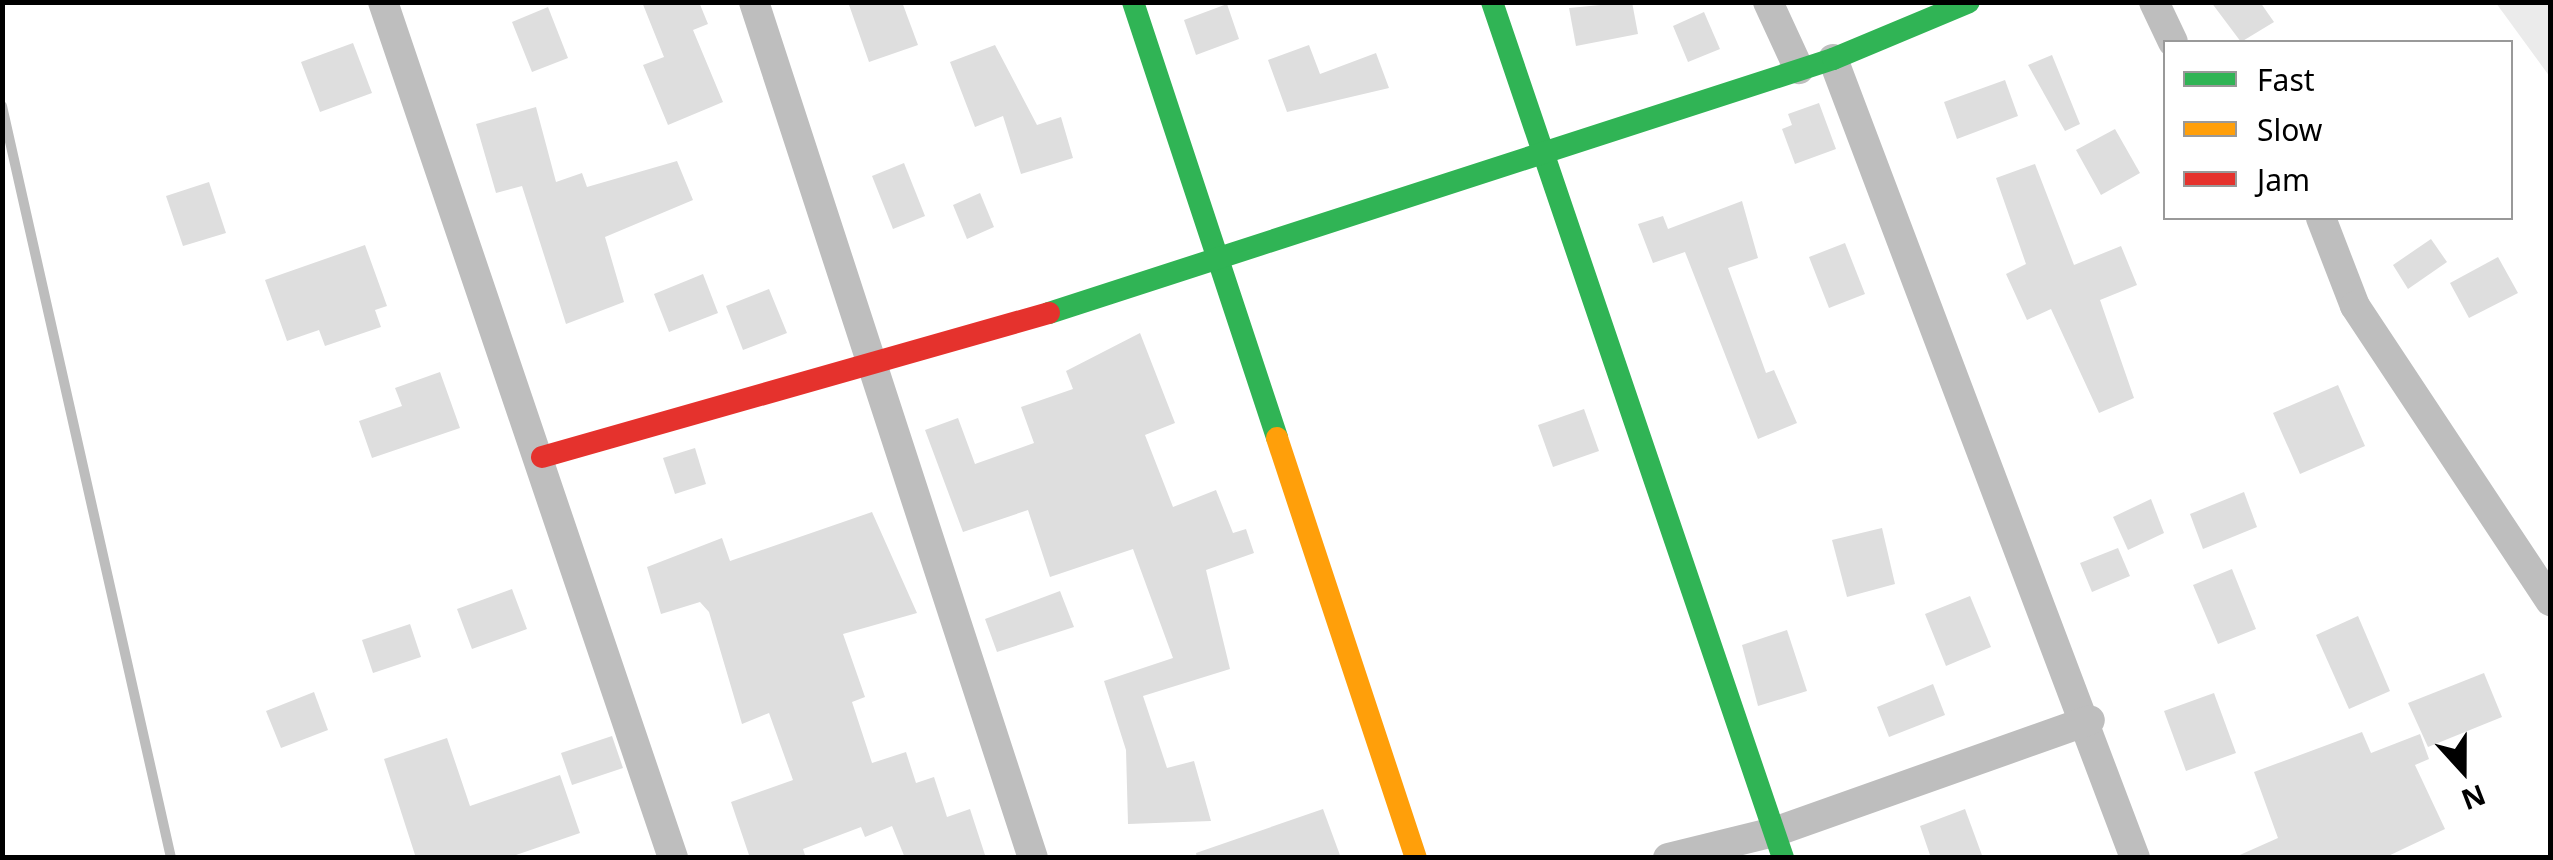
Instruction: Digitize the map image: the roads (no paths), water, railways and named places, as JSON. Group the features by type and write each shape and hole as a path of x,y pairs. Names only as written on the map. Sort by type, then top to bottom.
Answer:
{"street":[{"path":"383,2 542,457 673,858"},
{"path":"754,2 874,360 1033,858"},
{"path":"1132,2 1416,858"},
{"path":"1492,2 1549,154 1778,845"},
{"path":"1768,2 1799,70"},
{"path":"542,457 1222,264 1832,59 1969,2"},
{"path":"2154,2 2171,40"},
{"path":"1832,59 2090,720 2135,858"},
{"path":"2322,220 2355,306 2550,601"},
{"path":"1668,858 1778,845 2090,720"}],"waterway":[{"path":"2,106 171,858"}]}
